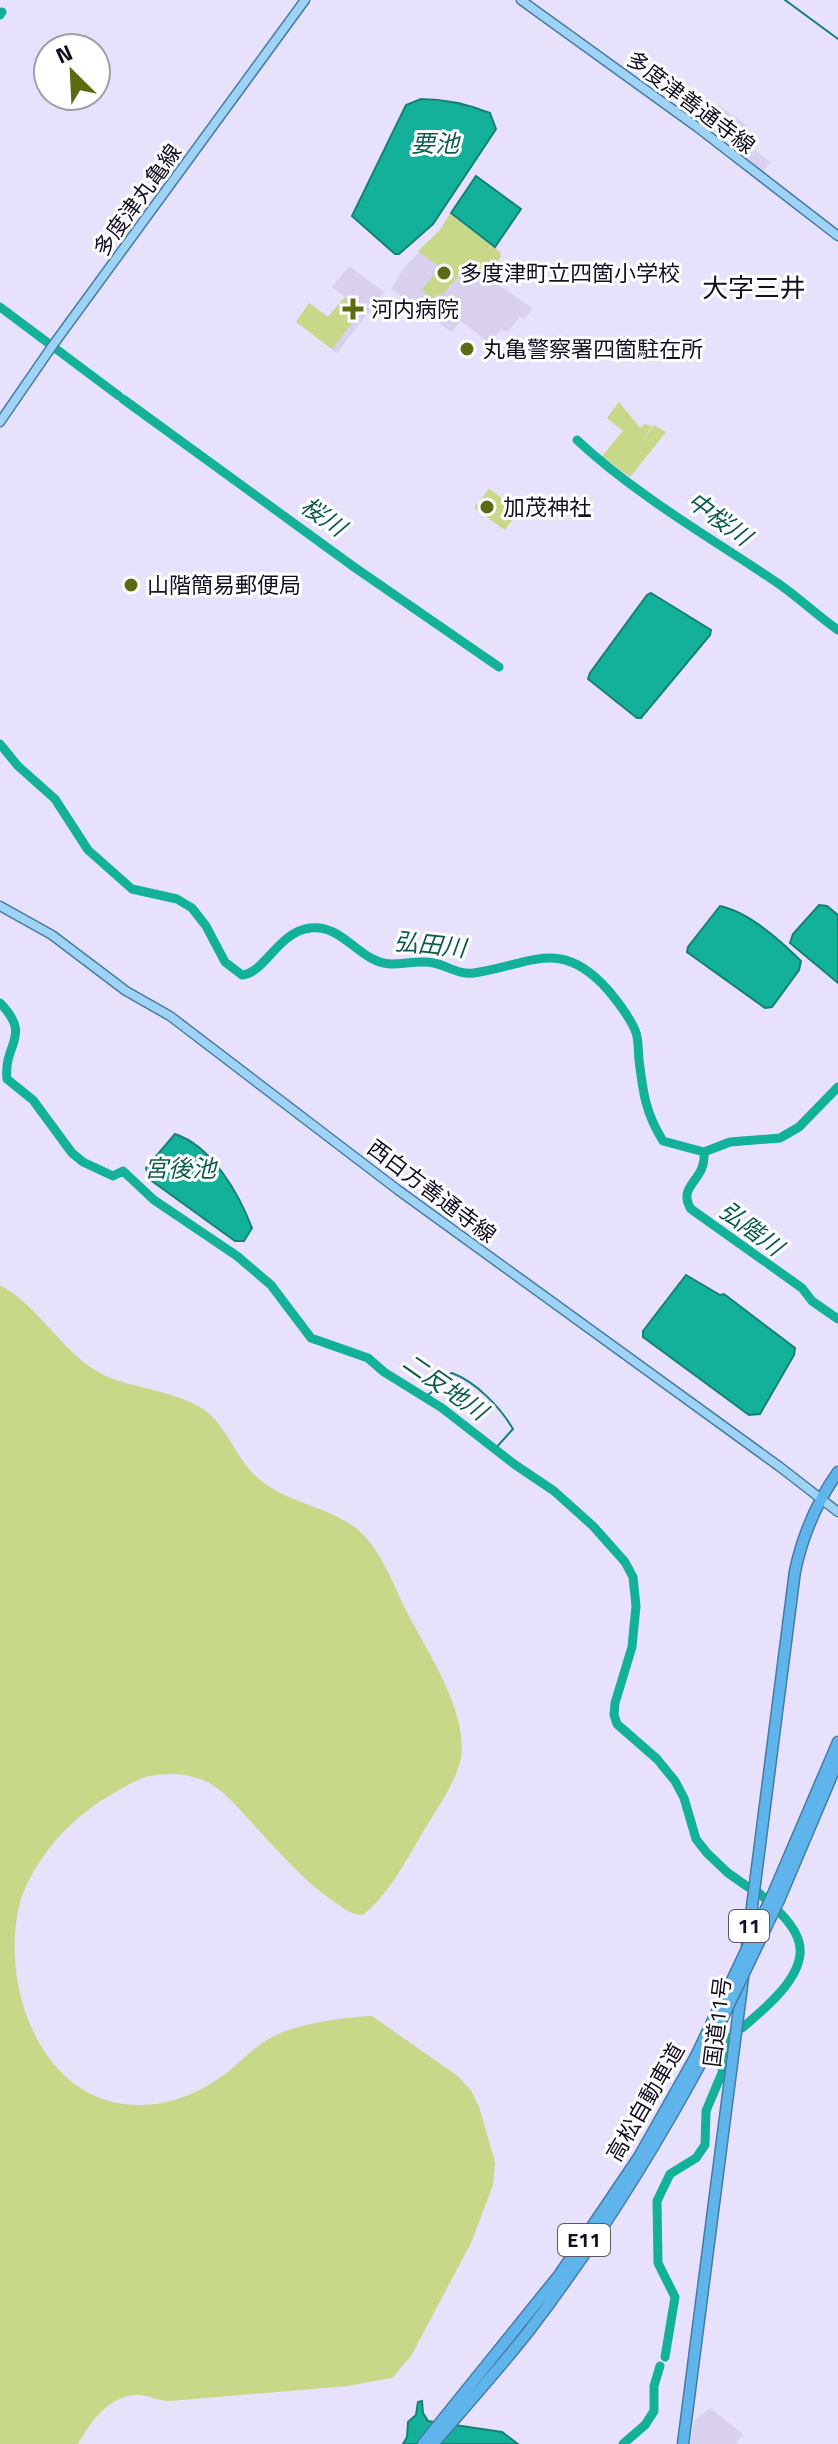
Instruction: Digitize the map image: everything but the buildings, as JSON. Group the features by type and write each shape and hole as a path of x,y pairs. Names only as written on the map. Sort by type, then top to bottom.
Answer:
{"highway":[{"name":"国道11号","path":"683,2444 795,1571 805,1530 819,1499 838,1472"},
{"name":"高松自動車道","path":"776,1897 838,1742"},
{"name":"高松自動車道","path":"433,2444 599,2219 699,2058 838,1761"},
{"name":"高松自動車道","path":"423,2444 455,2412"}],"main road":[{"name":"多度津丸亀線","path":"0,422 305,0"},
{"name":"多度津善通寺線","path":"521,0 697,127 838,236"},
{"name":"西白方善通寺線","path":"0,906 52,935 126,991 180,1024 398,1190 838,1512"}],"shaded area":[{"path":"718,105 748,126 739,137 770,162 763,172 703,122"},
{"name":"多度津町立四箇小学校","path":"450,214 500,252 501,257 485,278 532,308 525,319 520,317 507,332 502,329 489,343 461,321 452,332 391,289 403,269 440,230"},
{"path":"450,214 500,252 501,257 485,278 475,281 461,273 443,294 432,299 422,290 440,267 418,251 440,230"},
{"name":"河内病院","path":"349,266 384,292 337,353 296,322 309,303 328,317 345,297 332,287"},
{"path":"345,297 360,312 332,349 296,322 309,303 328,317"},
{"path":"619,402 640,428 645,424 652,426 640,444 654,425 666,432 630,477 602,456 623,431 607,418"},
{"path":"489,489 519,510 505,530 474,508"},
{"path":"0,1285 24,1302 90,1367 116,1380 198,1406 216,1421 259,1479 282,1494 333,1514 356,1528 387,1569 437,1667 454,1706 462,1744 457,1772 442,1801 395,1879 363,1915 346,1909 313,1886 230,1799 201,1779 179,1774 149,1776 93,1806 54,1842 34,1871 20,1902 15,1932 15,1964 31,2027 46,2054 67,2078 92,2095 123,2104 152,2104 179,2098 205,2087 260,2044 282,2032 321,2022 372,2016 459,2077 472,2092 495,2162 493,2185 471,2243 411,2356 392,2378 347,2386 170,2401 129,2396 102,2410 78,2444 0,2444"},
{"path":"710,2408 743,2434 736,2444 690,2444 694,2421"}],"water":[{"name":"要池","path":"421,99 456,103 490,113 496,129 433,224 399,254 395,254 352,216 406,105"},
{"path":"476,176 521,209 495,247 451,213"},
{"path":"651,593 711,630 641,718 637,718 588,679"},
{"path":"819,905 827,906 838,915 838,983 790,943 793,934"},
{"path":"720,906 753,921 801,961 799,970 772,1007 765,1008 687,952"},
{"name":"宮後池","path":"175,1134 201,1149 232,1186 252,1228 244,1241 235,1241 149,1179 146,1168"},
{"path":"686,1275 720,1295 724,1294 795,1348 760,1414 749,1415 643,1337 643,1331"},
{"path":"422,2401 423,2413 428,2421 502,2432 518,2444 403,2444 408,2422 416,2415 418,2402"}],"waterway":[{"path":"785,0 838,39"},
{"name":"桜川","path":"0,307 119,396"},
{"name":"桜川","path":"123,399 354,567 499,667"},
{"name":"中桜川","path":"577,440 624,480 779,584 838,630"},
{"name":"弘田川","path":"0,744 18,766 55,799 88,850 132,889 177,899 192,908 206,926 225,962 242,975 258,967 289,937 310,928 332,932 370,957 391,964 429,962 469,973 545,958 575,964 608,990 633,1025 646,1102 663,1141 704,1152 730,1142 780,1138 799,1127 838,1087"},
{"name":"二反地川","path":"0,1003 10,1015 16,1032 7,1079 33,1100 72,1153 83,1162 113,1176 123,1171 154,1200 237,1256 271,1285 311,1338 368,1358 384,1372 442,1408 554,1491 593,1526 625,1562 633,1577 636,1606 632,1647 615,1703 617,1724 657,1759 675,1781 684,1798 696,1839 707,1853 748,1887"},
{"name":"弘階川","path":"704,1152 701,1170 687,1194 691,1209 802,1288 812,1301 838,1319"},
{"path":"423,1397 452,1373 470,1382 494,1404 513,1429 495,1449"},
{"name":"二反地川","path":"742,2028 782,1991 797,1967 800,1954 793,1928 759,1893"},
{"name":"二反地川","path":"665,2357 675,2297 658,2263 657,2201 670,2174 696,2158 705,2145 706,2111 722,2073 726,2046 731,2037"},
{"name":"二反地川","path":"623,2444 645,2425 654,2411 654,2386 660,2366"}],"place":[{"name":"多度津町立四箇小学校","path":"444,273"},
{"name":"河内病院","path":"353,309"},
{"name":"丸亀警察署四箇駐在所","path":"467,349"},
{"name":"加茂神社","path":"487,507"},
{"name":"山階簡易郵便局","path":"131,585"}],"district":[{"name":"大字三井","path":"754,288"}]}
